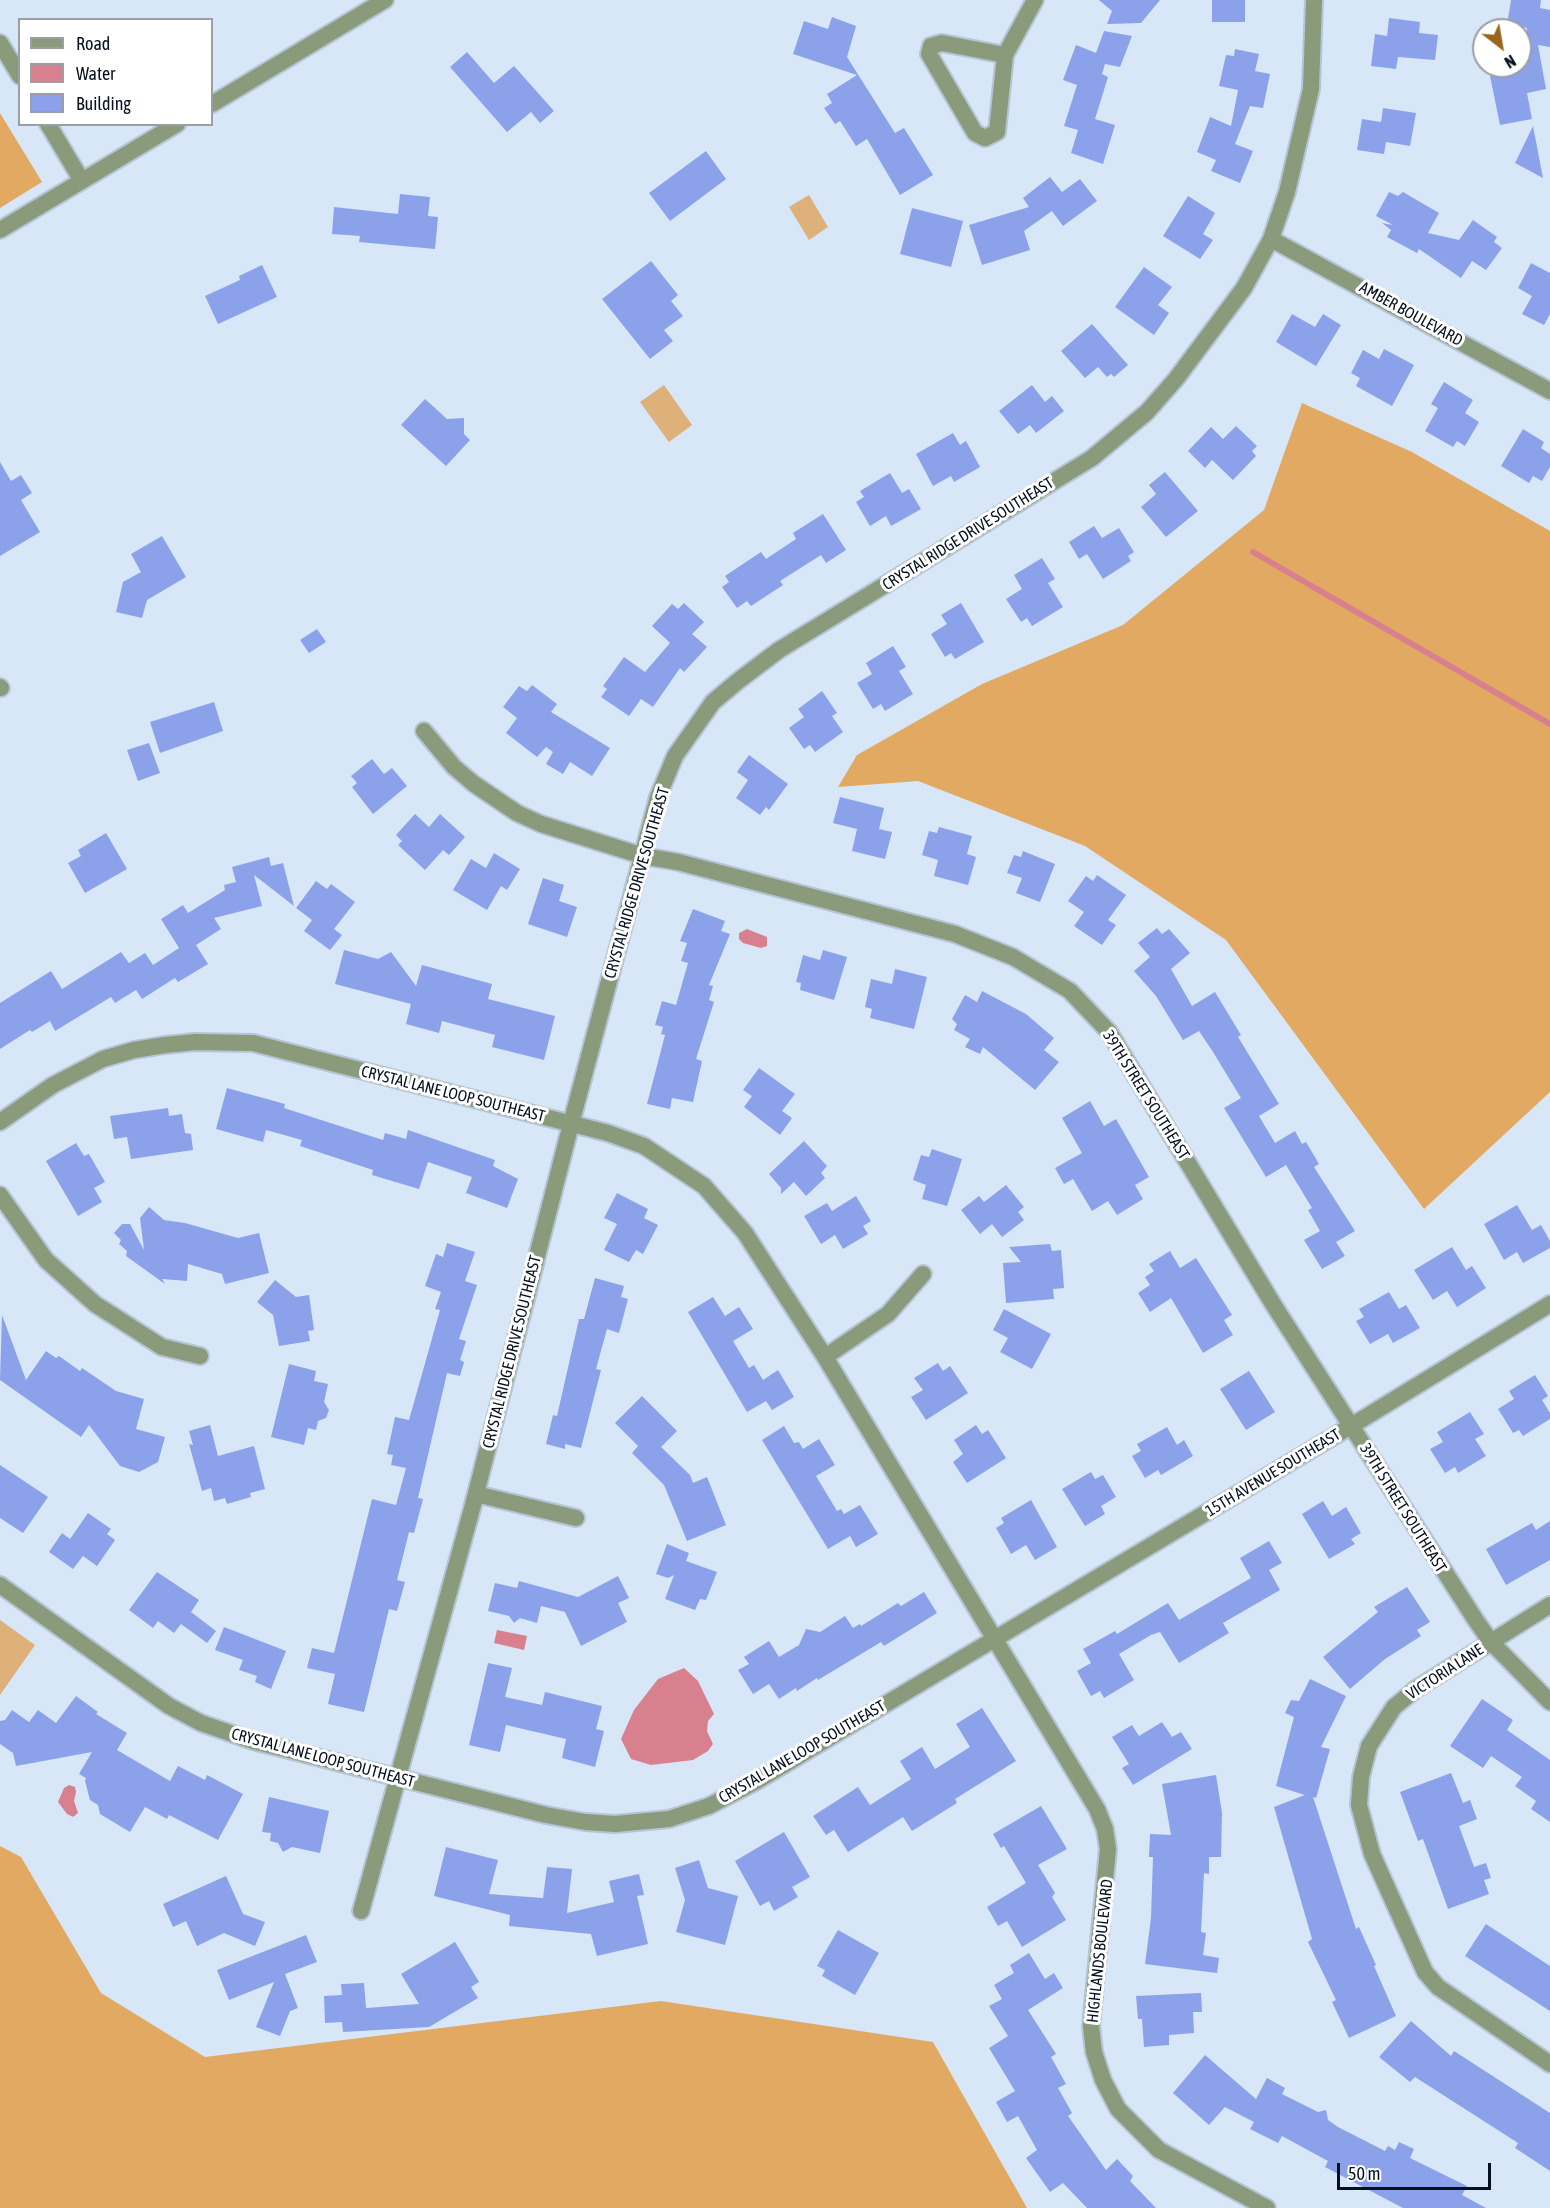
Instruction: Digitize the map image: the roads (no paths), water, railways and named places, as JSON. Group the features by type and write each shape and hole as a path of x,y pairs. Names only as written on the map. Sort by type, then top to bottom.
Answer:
{"street":[{"path":"213,103 385,0"},
{"path":"1005,56 942,42 932,46 929,54 975,133 985,138 997,132 1005,56 1035,0"},
{"name":"CRYSTAL RIDGE DRIVE SOUTHEAST","path":"361,1911 476,1494 570,1124 658,797 675,756 712,702 779,650 1092,458 1147,412 1212,332 1244,288 1272,239 1290,181 1311,89 1314,0"},
{"path":"0,43 18,73"},
{"path":"49,126 82,181"},
{"path":"0,230 174,126"},
{"name":"AMBER BOULEVARD","path":"1272,239 1550,392"},
{"name":"39TH STREET SOUTHEAST","path":"424,731 454,767 517,813 541,824 643,856 678,862 955,934 1013,957 1070,991 1114,1040 1273,1304 1446,1576 1491,1642 1550,1702"},
{"name":"CRYSTAL LANE LOOP SOUTHEAST","path":"0,1122 53,1085 103,1059 134,1050 195,1042 253,1043 608,1132 644,1146 704,1186 745,1233 825,1357 993,1639 757,1781 709,1806 669,1819 624,1823 585,1822 398,1779 253,1741 201,1723 170,1706 0,1585"},
{"path":"0,1195 46,1260 95,1304 162,1347 201,1356"},
{"path":"825,1357 888,1314 923,1274"},
{"name":"15TH AVENUE SOUTHEAST","path":"993,1639 1351,1426 1550,1304"},
{"path":"476,1494 576,1518"},
{"name":"VICTORIA LANE","path":"1550,1605 1416,1689 1394,1707 1379,1727 1369,1746 1361,1777 1359,1805 1365,1836 1414,1954 1425,1972 1438,1987 1550,2064"},
{"name":"HIGHLANDS BOULEVARD","path":"993,1639 1097,1809 1105,1829 1108,1849 1107,1875 1091,2026 1094,2052 1103,2080 1118,2109 1137,2132 1158,2150 1267,2208"}],"water":[{"path":"747,929 767,937 767,946 761,948 743,943 739,939 739,933"},
{"path":"497,1630 527,1636 524,1650 494,1643"},
{"path":"684,1668 698,1681 714,1714 708,1721 707,1731 713,1744 708,1751 693,1760 651,1765 631,1759 621,1739 634,1710 658,1679"},
{"path":"69,1785 75,1787 76,1792 74,1801 78,1813 73,1817 67,1814 58,1802 64,1788"}],"waterway":[{"path":"1253,552 1550,724"}]}
